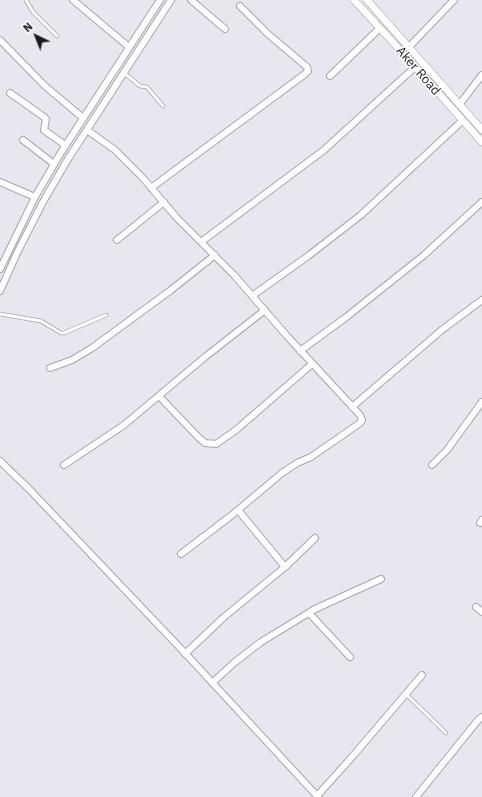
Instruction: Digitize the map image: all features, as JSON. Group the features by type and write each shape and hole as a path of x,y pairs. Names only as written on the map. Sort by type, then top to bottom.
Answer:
{"street":[{"path":"73,0 129,47"},
{"path":"0,269 35,197 54,164 160,0"},
{"path":"0,291 17,253 43,202 68,159 171,0"},
{"path":"190,0 224,29"},
{"name":"Aker Road","path":"354,0 482,142"},
{"name":"Aker Road","path":"367,0 482,130"},
{"path":"409,47 454,0"},
{"path":"151,188 305,74 308,70 307,67 264,30 240,6"},
{"path":"330,76 380,28"},
{"path":"0,40 45,86 83,118"},
{"path":"201,242 324,150 414,66"},
{"path":"459,105 482,75"},
{"path":"10,93 44,116 46,119 44,130 65,146"},
{"path":"252,296 308,256 361,215 462,121"},
{"path":"87,130 116,150 176,217 234,275 312,364 360,415 362,420 360,423 311,457 297,463 282,473 238,510 181,554"},
{"path":"23,140 54,164"},
{"path":"0,182 35,197"},
{"path":"117,240 164,202"},
{"path":"300,350 345,318 423,256 482,202"},
{"path":"50,368 72,360 92,348 171,290 215,255"},
{"path":"352,407 443,328 482,300"},
{"path":"64,465 124,425 265,310"},
{"path":"159,396 205,443 216,444 236,430 312,364"},
{"path":"432,465 447,450 482,402"},
{"path":"0,461 29,489 317,796 352,758 422,675"},
{"path":"238,510 285,566"},
{"path":"185,654 224,618 300,554 315,538"},
{"path":"212,683 235,662 261,642 309,613 381,579"},
{"path":"476,607 482,612"},
{"path":"309,613 350,657"},
{"path":"416,797 482,716"}],"lane":[{"path":"26,0 34,12 57,36"},
{"path":"123,72 140,86 147,87 163,106"},
{"path":"0,314 41,321 61,333 106,315"},
{"path":"406,694 446,733"}]}
